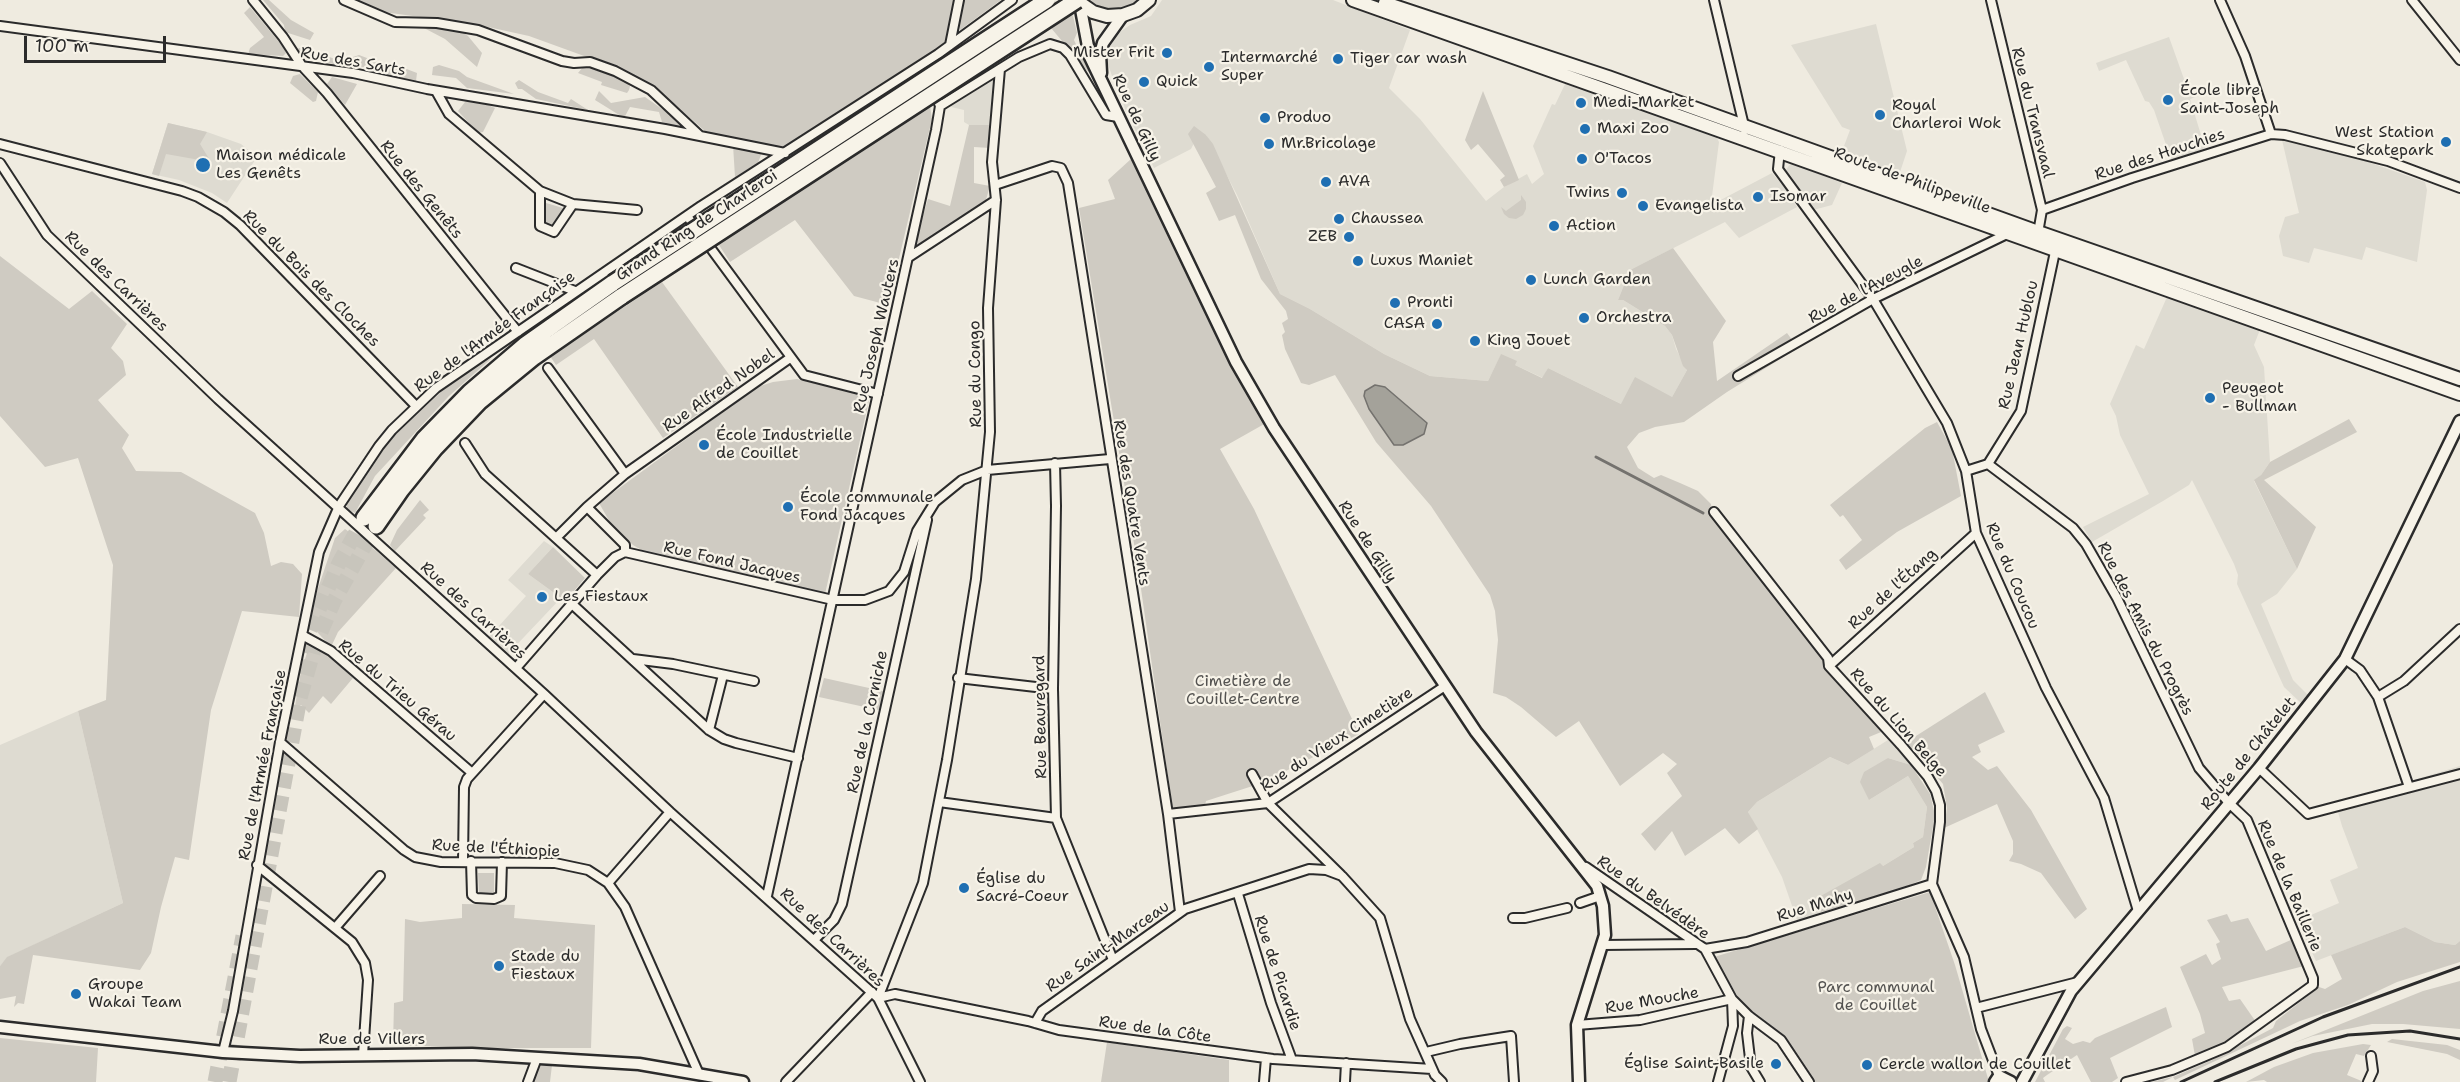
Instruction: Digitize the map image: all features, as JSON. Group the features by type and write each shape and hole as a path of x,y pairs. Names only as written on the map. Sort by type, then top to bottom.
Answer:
{"highway":[{"name":"Grand Ring de Charleroi","path":"1047,0 613,283 525,345 470,392 424,439 370,522 479,402 534,357 622,296 1078,1"}],"main road":[{"path":"1078,1 1093,12 1107,16 1123,15 1137,10 1149,0"},
{"name":"Route de Philippeville","path":"1353,0 1745,133 2036,238 2460,379"},
{"name":"Route de Philippeville","path":"1377,0 1608,77 1745,133"},
{"name":"Rue de Gilly","path":"1078,1 1090,57 1242,372 1274,428 1476,732 1597,886 1604,916 1603,945 1577,1025 1579,1082"},
{"path":"1101,80 1100,54 1103,43 1123,15"},
{"name":"Route de Philippeville","path":"1781,146 2008,233 2036,238"},
{"name":"Route de Philippeville","path":"2057,245 2460,394"},
{"name":"Route de Châtelet","path":"2022,1082 2071,991 2259,768 2345,659 2460,421"},
{"name":"Rue de Villers","path":"0,1027 223,1052 300,1056 472,1054 639,1064 743,1082"},
{"path":"1997,1079 2011,1082"}],"street":[{"name":"Rue des Genêts","path":"253,0 283,37 302,66 327,93 518,332"},
{"path":"344,0 395,22 437,23 478,30 562,61 590,62 615,70 651,90 700,136"},
{"path":"950,45 959,0"},
{"name":"Rue de l'Armée Française","path":"223,1052 233,1011 280,742 319,552 339,506 380,446 416,406 436,388 574,291 922,65 1012,0"},
{"path":"1714,0 1745,133"},
{"name":"Rue du Transvaal","path":"1991,0 2042,210 2036,238"},
{"path":"2220,0 2244,56 2271,134"},
{"path":"2412,0 2460,60"},
{"name":"Rue des Sarts","path":"0,26 359,75 436,91 700,136 785,153"},
{"path":"922,65 940,106 1000,69 1050,44 1058,45 1070,55 1106,115 1118,117"},
{"name":"Rue du Congo","path":"875,995 923,883 939,802 976,579 990,432 988,308 996,200 992,162 1000,69"},
{"path":"436,91 449,114 540,191 573,204 637,210"},
{"name":"Rue Joseph Wauters","path":"767,896 909,257 940,106"},
{"name":"Rue des Hauchies","path":"2042,210 2162,168 2271,134 2285,135 2388,161 2460,188"},
{"name":"Rue du Bois des Cloches","path":"0,144 182,191 224,212 240,225 416,406"},
{"name":"Rue du Coucou","path":"1781,146 1778,169 1873,299 1947,423 1966,471 1976,533 2046,688 2104,798 2138,911"},
{"name":"Rue des Carrières","path":"0,163 47,235 218,399 339,506 670,812 767,896 875,995 920,1082"},
{"name":"Rue des Quatre Vents","path":"995,185 1052,166 1061,168 1068,183 1168,814 1180,912"},
{"path":"540,191 540,226 554,232 573,204"},
{"path":"909,257 996,200"},
{"path":"687,216 790,358"},
{"name":"Rue de l'Aveugle","path":"1738,376 1873,299 2008,233"},
{"name":"Rue Jean Hublou","path":"1988,464 2021,411 2057,245"},
{"path":"516,268 574,291"},
{"name":"Rue Alfred Nobel","path":"556,538 625,474 790,358 804,375 878,394"},
{"path":"548,368 625,474"},
{"path":"465,443 485,474 597,575"},
{"path":"935,502 962,480 987,470 1110,459"},
{"name":"Rue Beauregard","path":"1055,463 1053,689 1056,818 1113,960"},
{"path":"1966,471 1988,464"},
{"name":"Rue des Amis du Progrès","path":"1988,464 2073,528 2086,544 2117,598 2199,768 2229,803"},
{"name":"Rue Fond Jacques","path":"625,552 833,600 865,600 889,591 904,572 917,531 935,502"},
{"name":"Rue de la Corniche","path":"814,940 834,920 842,903 925,525 935,502"},
{"path":"516,668 597,575 615,557 625,552 625,545 587,507"},
{"name":"Rue du Lion Belge","path":"1714,512 1828,657 1829,666 1928,777 1936,791 1940,805 1932,884"},
{"name":"Rue de l'Étang","path":"1829,666 1976,533"},
{"path":"572,604 709,730 736,743 798,758"},
{"path":"2378,697 2404,681 2460,628"},
{"name":"Rue du Trieu Gérau","path":"302,634 331,651 471,772"},
{"path":"632,658 754,681"},
{"path":"2345,659 2360,670 2378,697 2409,787"},
{"path":"709,730 723,675"},
{"path":"958,678 1053,689"},
{"name":"Rue du Vieux Cimetière","path":"1168,814 1269,803 1444,686"},
{"path":"502,862 501,896 494,899 476,898 472,895 467,861 464,787 471,772 544,694"},
{"name":"Rue de l'Éthiopie","path":"280,742 404,850 415,857 428,860 555,863 588,870 608,883 625,907 699,1074"},
{"path":"2259,768 2308,814 2460,774"},
{"path":"1252,774 1269,803 1342,876 1380,918 1410,1019 1432,1069 1442,1082"},
{"path":"939,802 1056,818"},
{"name":"Rue de la Baillerie","path":"2126,1082 2172,1070 2227,1047 2313,985 2313,978 2247,820 2229,803"},
{"path":"608,883 670,812"},
{"name":"Rue du Belvédère","path":"1579,862 1705,949 1732,999 1749,1016 1781,1040 1809,1082"},
{"path":"257,866 352,942 365,963 368,980 363,1055"},
{"name":"Rue Saint-Marceau","path":"1035,1023 1042,1011 1180,912 1309,869 1326,870 1342,876"},
{"path":"334,928 380,876"},
{"path":"1932,884 1964,957 1981,1029 1997,1079"},
{"name":"Rue Mahy","path":"1705,949 1747,942 1932,884"},
{"name":"Rue de Picardie","path":"1238,894 1271,1003 1293,1060"},
{"path":"1580,903 1600,896"},
{"path":"1513,918 1525,918 1567,908"},
{"path":"1603,945 1697,944"},
{"path":"1977,1008 2079,982"},
{"name":"Rue de la Côte","path":"875,995 895,994 1059,1030 1266,1058 1432,1069"},
{"path":"786,1082 875,995"},
{"path":"1718,1082 1733,1026 1732,999"},
{"name":"Rue Mouche","path":"1577,1025 1640,1020 1732,999"},
{"path":"1749,1016 1747,1033 1751,1067 1760,1082"},
{"path":"1426,1052 1511,1036 1514,1082"},
{"path":"2368,1082 2373,1071 2371,1056"},
{"path":"528,1082 537,1058"},
{"path":"1264,1082 1266,1058"},
{"path":"1345,1082 1346,1063"}],"shaded area":[{"path":"1162,0 1333,0 1410,30 1389,88 1420,119 1486,201 1527,174 1532,184 1544,174 1533,146 1552,104 1555,105 1567,80 1717,138 1719,142 1712,196 1715,203 1772,173 1797,207 1739,238 1725,222 1630,270 1618,300 1623,300 1665,326 1672,335 1676,349 1687,370 1672,397 1621,404 1548,368 1543,378 1515,365 1501,355 1488,381 1430,376 1384,354 1310,309 1280,294 1237,195 1206,135 1192,138 1194,143 1191,149 1154,168 1113,79 1108,64 1108,49 1120,32 1151,16"},
{"path":"1876,24 1907,151 1899,175 1841,154 1850,130 1842,127 1791,45"},
{"name":"École libre Saint-Joseph","path":"2169,37 2189,93 2196,90 2199,96 2190,99 2205,148 2172,162 2154,110 2149,102 2145,101 2126,60 2099,71 2096,63"},
{"path":"995,79 989,125 969,125 964,122 964,110 951,107 952,102"},
{"name":"Maison médicale Les Genêts","path":"168,123 207,132 241,144 257,157 227,203 212,193 179,180 152,174"},
{"path":"2282,140 2337,151 2425,182 2427,190 2417,262 2366,247 2362,260 2314,248 2309,263 2283,256 2279,236 2285,217 2299,213"},
{"path":"1791,163 1842,183 1832,205 1813,210 1785,171"},
{"path":"2167,297 2261,327 2254,345 2264,367 2270,462 2254,481 2297,569 2277,594 2261,604 2293,680 2308,695 2301,703 2284,687 2237,584 2238,575 2234,564 2192,480 2189,485 2092,542 2083,527 2149,494 2120,435 2116,416 2110,404 2136,345 2144,349"},
{"path":"1375,385 1385,387 1427,423 1424,434 1403,445 1394,445 1369,409 1364,396 1365,391"},
{"name":"Les Fiestaux","path":"544,541 553,547 528,574 561,598 507,655 489,637 526,596 508,580"},
{"path":"78,711 123,903 8,957 0,966 0,745"},
{"path":"1888,740 1911,765 1888,758 1869,800 1908,776 1927,807 1923,837 1913,843 1914,847 1883,866 1817,898 1821,912 1798,923 1782,877 1748,812 1757,802 1830,757 1848,765"},
{"path":"2460,766 2460,941 2455,945 2435,942 2405,927 2316,961 2297,921 2339,903 2330,880 2358,868 2342,826 2338,812 2339,806 2384,789"}],"green space":[{"path":"263,0 269,0 291,20 314,33 310,40 285,32 284,25"},
{"path":"353,0 954,0 945,44 786,148 742,141 705,131 658,90 631,73 529,36 479,25 376,11"},
{"path":"963,0 1001,0 960,30 958,22"},
{"path":"1030,0 1065,2 1073,16 1077,33 1074,40 1090,74 1051,28 1025,3"},
{"path":"1087,0 1141,0 1127,8 1114,10 1100,7"},
{"path":"250,7 284,48 286,53 283,56 248,54 250,48 264,37 244,13"},
{"path":"429,26 462,32 468,36 482,53 477,67 445,39 424,28"},
{"path":"302,47 335,59 343,67 303,55 297,49"},
{"path":"359,55 380,63 379,67 362,67 350,58"},
{"path":"386,64 396,65 417,73 416,81 387,76 384,69"},
{"path":"439,65 514,94 467,88 456,78 432,75 433,67"},
{"path":"583,67 592,67 624,80 630,86 629,90 627,93 601,85 602,82 578,73"},
{"path":"919,72 934,103 930,106 932,119 888,305 854,296 795,220 730,262 719,245 715,247 696,218"},
{"path":"300,74 318,92 316,101 313,102 290,83 293,76"},
{"path":"332,77 357,84 345,105 327,84"},
{"path":"519,80 538,92 568,103 571,99 588,110 536,99 522,89 518,89 515,83"},
{"path":"599,91 611,103 645,97 682,123 681,127 662,122 659,112 630,107 624,118 595,100"},
{"path":"1483,91 1519,180 1504,187 1500,180 1505,176 1478,144 1471,150 1465,140"},
{"path":"477,100 495,108 483,132 478,133 458,111 465,102"},
{"path":"168,123 207,132 200,144 211,162 166,154 159,176 152,174"},
{"path":"969,125 989,125 990,148 974,147 974,183 990,186 985,203 924,244 917,245 918,231 928,199 950,206"},
{"path":"1194,126 1213,144 1280,294 1310,309 1384,354 1430,376 1488,381 1501,354 1517,361 1515,365 1542,378 1548,368 1621,404 1635,377 1672,397 1687,370 1683,366 1672,335 1665,326 1623,300 1618,300 1630,270 1673,248 1726,321 1713,342 1717,381 1787,333 1798,348 1684,422 1655,427 1639,433 1627,447 1638,468 1654,478 1661,475 1698,491 1711,504 1712,515 1825,660 1835,677 1870,717 1886,730 1869,737 1874,749 1848,765 1830,757 1757,802 1748,812 1758,829 1739,844 1725,828 1685,856 1672,831 1655,851 1641,834 1682,796 1667,773 1677,764 1663,753 1620,786 1579,721 1556,737 1521,707 1506,697 1493,693 1498,640 1495,611 1490,595 1431,506 1376,442 1335,375 1309,385 1301,383 1285,349 1282,335 1285,332 1282,323 1288,319 1286,311 1261,279 1235,215 1219,221 1206,193 1216,187 1188,134"},
{"path":"733,145 762,152 758,163 735,177"},
{"name":"Cimetière de Couillet-Centre","path":"1131,159 1266,423 1220,449 1254,509 1359,734 1262,783 1206,801 1205,805 1174,808 1138,568 1079,208 1115,199 1108,180"},
{"path":"1521,195 1526,202 1523,215 1516,219 1509,218 1501,207 1506,211 1521,200"},
{"path":"546,203 563,208 554,229 546,224"},
{"path":"0,256 69,309 92,291 127,324 111,348 123,361 126,375 98,400 129,435 122,448 136,471 181,472 255,513 264,533 271,566 281,562 293,564 302,574 299,617 242,611 211,710 189,860 175,857 151,953 140,970 33,955 24,1004 18,1003 14,1007 16,996 0,999 0,966 7,957 123,903 78,711 106,700 113,565 78,458 45,467 0,416"},
{"path":"662,282 738,387 663,438 594,339 556,365 550,356"},
{"path":"492,358 449,396 375,476 355,513 347,509 347,502 368,468 393,437 442,391 476,366"},
{"path":"797,379 870,396 825,594 648,554 633,545 611,524 599,503 757,387"},
{"path":"2349,419 2357,432 2264,480 2316,527 2297,569 2254,480 2261,475 2270,462"},
{"path":"1937,422 1952,449 1961,496 1897,532 1846,570 1839,560 1862,540 1843,515 1840,517 1830,505 1925,428"},
{"path":"420,500 429,510 423,515 426,518 395,551 390,545 397,530"},
{"path":"345,529 396,568 338,632 331,647 307,621 335,538"},
{"path":"553,547 585,578 574,591 568,592 561,598 528,574"},
{"path":"309,647 328,655 353,678 331,704 323,696 309,713 301,705 294,712 301,671"},
{"path":"824,678 887,692 883,711 819,697"},
{"path":"1985,692 2005,732 1978,745 1981,752 1972,757 1988,770 1997,766 2031,810 2087,909 2075,919 2041,873 2009,861 2013,854 2013,841 1997,804 1944,828 1947,808 1943,784 1915,751 1905,743"},
{"path":"1888,758 1911,765 1930,794 1935,815 1926,867 1921,880 1889,894 1821,912 1817,898 1880,863 1883,866 1914,847 1913,843 1923,837 1927,807 1908,776 1869,800 1860,782 1864,772"},
{"path":"478,873 494,873 494,894 479,895"},
{"name":"Parc communal de Couillet","path":"1930,892 1955,965 1989,1082 1815,1082 1782,1035 1761,1021 1740,1000 1714,957"},
{"name":"Stade du Fiestaux","path":"462,904 515,905 514,918 595,925 591,1048 393,1045 394,1003 403,1001 405,919 420,922 462,918"},
{"path":"2227,914 2231,922 2248,918 2266,951 2293,939 2304,966 2222,987 2229,1001 2240,999 2256,1022 2229,1040 2195,1056 2192,1039 2205,1033 2200,1014 2180,967 2206,954 2212,965 2221,959 2216,944 2220,942 2207,920"},
{"path":"2405,927 2435,942 2455,945 2460,941 2460,962 2397,982 2348,1005 2300,1021 2175,1080 2173,1077 2212,1060 2273,1028 2276,1021 2319,987 2325,989 2342,979 2331,955"},
{"path":"2460,981 2460,1029 2372,1024 2313,1036 2291,1044 2423,991"},
{"path":"2166,1007 2172,1027 2110,1058 2118,1078 2112,1082 2091,1082 2077,1055 2043,1078 2045,1082 2035,1082 2063,1029 2067,1026 2072,1028 2065,1039 2073,1044 2083,1041 2090,1043 2095,1038"},
{"path":"0,1038 98,1048 96,1082 0,1082"},
{"path":"2392,1039 2447,1045 2460,1050 2460,1060 2447,1054 2387,1042"},
{"path":"1107,1042 1229,1060 1229,1082 1101,1082"},
{"path":"2363,1044 2371,1045 2364,1056 2356,1054 2347,1075 2364,1082 2267,1082 2264,1080 2246,1082 2274,1067 2313,1053"},
{"path":"552,1065 550,1082 533,1082 540,1066"},
{"path":"2173,1077 2163,1082 2151,1082"}],"waterway":[{"path":"1596,457 1703,513"}],"tunnel":[{"path":"301,651 339,563 364,518"},
{"path":"229,1082 300,698 315,646 334,601 376,526"},
{"path":"215,1082 243,936"}],"railway":[{"path":"2181,1082 2323,1017 2460,967"},
{"path":"2215,1082 2296,1049 2348,1035 2410,1031 2460,1039"}],"place":[{"name":"Mister Frit","path":"1167,53"},
{"name":"Tiger car wash","path":"1338,59"},
{"name":"Intermarché Super","path":"1209,67"},
{"name":"Quick","path":"1144,82"},
{"name":"École libre Saint-Joseph","path":"2168,100"},
{"name":"Medi-Market","path":"1581,103"},
{"name":"Royal Charleroi Wok","path":"1880,115"},
{"name":"Produo","path":"1265,118"},
{"name":"Maxi Zoo","path":"1585,129"},
{"name":"West Station Skatepark","path":"2446,142"},
{"name":"Mr.Bricolage","path":"1269,144"},
{"name":"O'Tacos","path":"1582,159"},
{"name":"Maison médicale Les Genêts","path":"203,165"},
{"name":"AVA","path":"1326,182"},
{"name":"Twins","path":"1622,193"},
{"name":"Isomar","path":"1758,197"},
{"name":"Evangelista","path":"1643,206"},
{"name":"Chaussea","path":"1339,219"},
{"name":"Action","path":"1554,226"},
{"name":"ZEB","path":"1349,237"},
{"name":"Luxus Maniet","path":"1358,261"},
{"name":"Lunch Garden","path":"1531,280"},
{"name":"Pronti","path":"1395,303"},
{"name":"Orchestra","path":"1584,318"},
{"name":"CASA","path":"1437,324"},
{"name":"King Jouet","path":"1475,341"},
{"name":"Peugeot - Bullman","path":"2210,398"},
{"name":"École Industrielle de Couillet","path":"704,445"},
{"name":"École communale Fond Jacques","path":"788,507"},
{"name":"Les Fiestaux","path":"542,597"},
{"name":"Église du Sacré-Coeur","path":"964,888"},
{"name":"Stade du Fiestaux","path":"499,966"},
{"name":"Groupe Wakai Team","path":"76,994"},
{"name":"Église Saint-Basile","path":"1776,1064"},
{"name":"Cercle wallon de Couillet","path":"1867,1065"}]}
